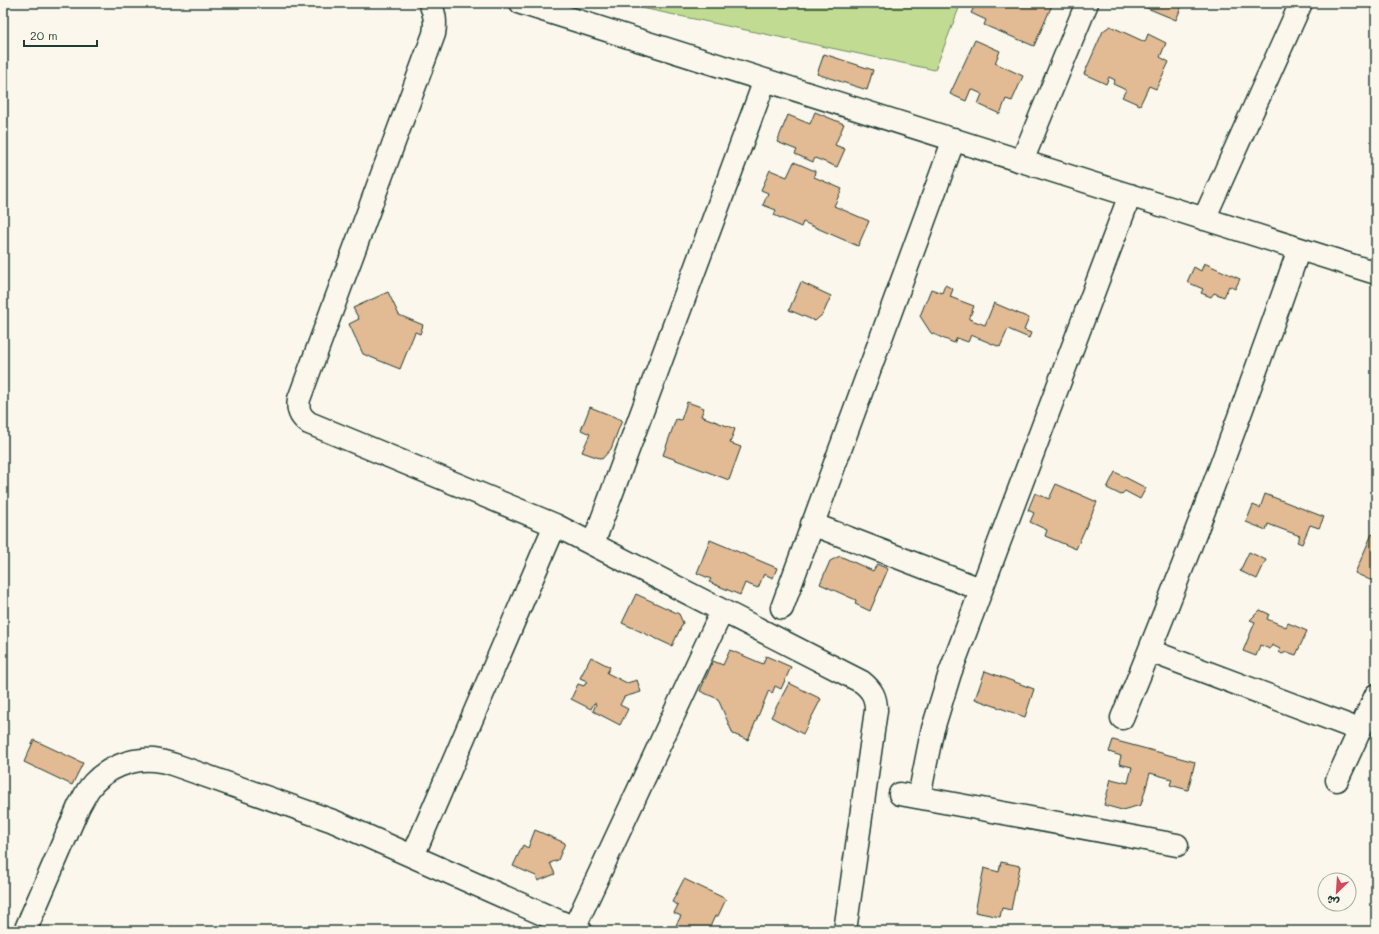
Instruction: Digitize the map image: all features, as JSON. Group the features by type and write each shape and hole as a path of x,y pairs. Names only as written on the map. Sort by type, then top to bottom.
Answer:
{"street":[{"path":"430,3 434,12 436,23 434,34 299,399 298,410 301,416 309,423 555,525 862,682 869,687 874,694 876,710 845,931"},
{"path":"521,3 1376,273"},
{"path":"1022,161 1087,3"},
{"path":"1204,219 1301,3"},
{"path":"592,544 765,80"},
{"path":"782,608 954,139"},
{"path":"1130,195 980,589 940,702 928,747 909,795 1177,845"},
{"path":"1122,718 1150,651 1227,452 1299,249"},
{"path":"812,524 980,589"},
{"path":"413,856 555,525"},
{"path":"25,931 79,806 89,789 102,775 120,765 139,760 159,760 333,821 578,930 722,610"},
{"path":"1150,651 1360,730"},
{"path":"1337,780 1376,695"}],"green space":[{"path":"644,3 961,3 935,70 642,8"}],"building":[{"path":"976,3 1053,3 1034,46 984,25 986,20 971,13"},
{"path":"1135,3 1183,3 1176,20"},
{"path":"1110,26 1145,42 1148,34 1166,43 1160,57 1169,62 1156,89 1149,86 1140,105 1122,97 1126,90 1113,84 1115,80 1109,77 1106,84 1084,74 1103,31"},
{"path":"975,40 1000,51 995,63 1023,76 1012,101 1006,99 1000,114 978,104 982,94 971,89 966,101 950,94"},
{"path":"824,54 873,70 867,90 817,74"},
{"path":"815,112 844,124 835,145 845,149 837,167 815,158 813,162 795,154 797,150 777,142 788,115 810,124"},
{"path":"794,162 815,171 814,177 842,189 834,206 869,221 858,246 803,222 801,227 774,215 776,210 763,205 768,193 761,190 770,170 787,177"},
{"path":"1204,263 1240,279 1235,289 1229,286 1224,297 1214,293 1211,297 1201,293 1203,289 1187,282 1194,267 1201,271"},
{"path":"801,282 831,296 823,314 815,321 789,310"},
{"path":"945,285 953,289 950,297 974,306 969,319 985,325 994,303 1029,318 1024,330 1031,333 1029,338 1008,329 1000,347 971,335 968,342 957,338 954,343 931,333 920,316 931,289 942,293"},
{"path":"388,292 399,315 423,325 420,334 415,332 400,369 363,354 349,324 359,319 353,308"},
{"path":"687,402 704,408 701,416 735,429 730,443 741,447 729,480 663,455 676,419 681,420"},
{"path":"590,407 622,420 611,449 602,459 582,452 590,434 581,430"},
{"path":"1115,472 1146,488 1140,499 1125,491 1121,495 1107,488"},
{"path":"1056,484 1097,502 1076,549 1045,536 1047,530 1030,522 1034,513 1028,510 1035,493 1049,499"},
{"path":"1265,494 1324,517 1319,528 1310,525 1302,544 1297,542 1300,536 1268,524 1266,530 1246,522 1253,505 1260,508"},
{"path":"1372,534 1376,536 1376,579 1370,580 1355,573"},
{"path":"710,540 777,568 773,578 764,574 758,588 745,583 740,595 709,582 711,579 697,573"},
{"path":"1249,552 1266,560 1257,579 1240,571"},
{"path":"840,556 873,571 877,564 888,569 870,611 855,604 856,600 820,584 830,561"},
{"path":"636,594 679,614 683,623 672,646 622,623"},
{"path":"1260,610 1269,614 1267,619 1286,627 1288,623 1307,631 1296,655 1287,652 1282,654 1279,652 1280,649 1272,645 1270,649 1260,645 1256,656 1243,651 1255,622 1250,620"},
{"path":"730,650 763,664 766,656 791,667 781,689 775,686 772,694 769,690 748,740 733,734 718,699 700,691 713,661 723,665"},
{"path":"591,657 610,667 607,673 627,683 637,680 641,692 624,697 620,705 628,709 620,725 593,711 596,704 594,703 591,709 571,699 578,684 584,686 587,681 580,678"},
{"path":"985,671 1034,689 1025,717 975,699"},
{"path":"789,683 821,699 803,734 771,717"},
{"path":"34,740 83,763 72,785 24,762"},
{"path":"1113,740 1195,762 1188,790 1170,785 1172,779 1150,773 1141,805 1122,810 1104,805 1111,779 1128,783 1132,767 1119,764 1121,756 1109,752"},
{"path":"535,830 565,843 558,860 550,863 555,874 538,881 536,876 513,866 523,845 528,848"},
{"path":"1001,862 1020,866 1011,910 1002,908 1000,917 975,912 984,868 999,872"},
{"path":"684,879 726,899 718,916 715,916 708,931 688,931 676,925 681,916 674,913 678,905 672,902"}]}
